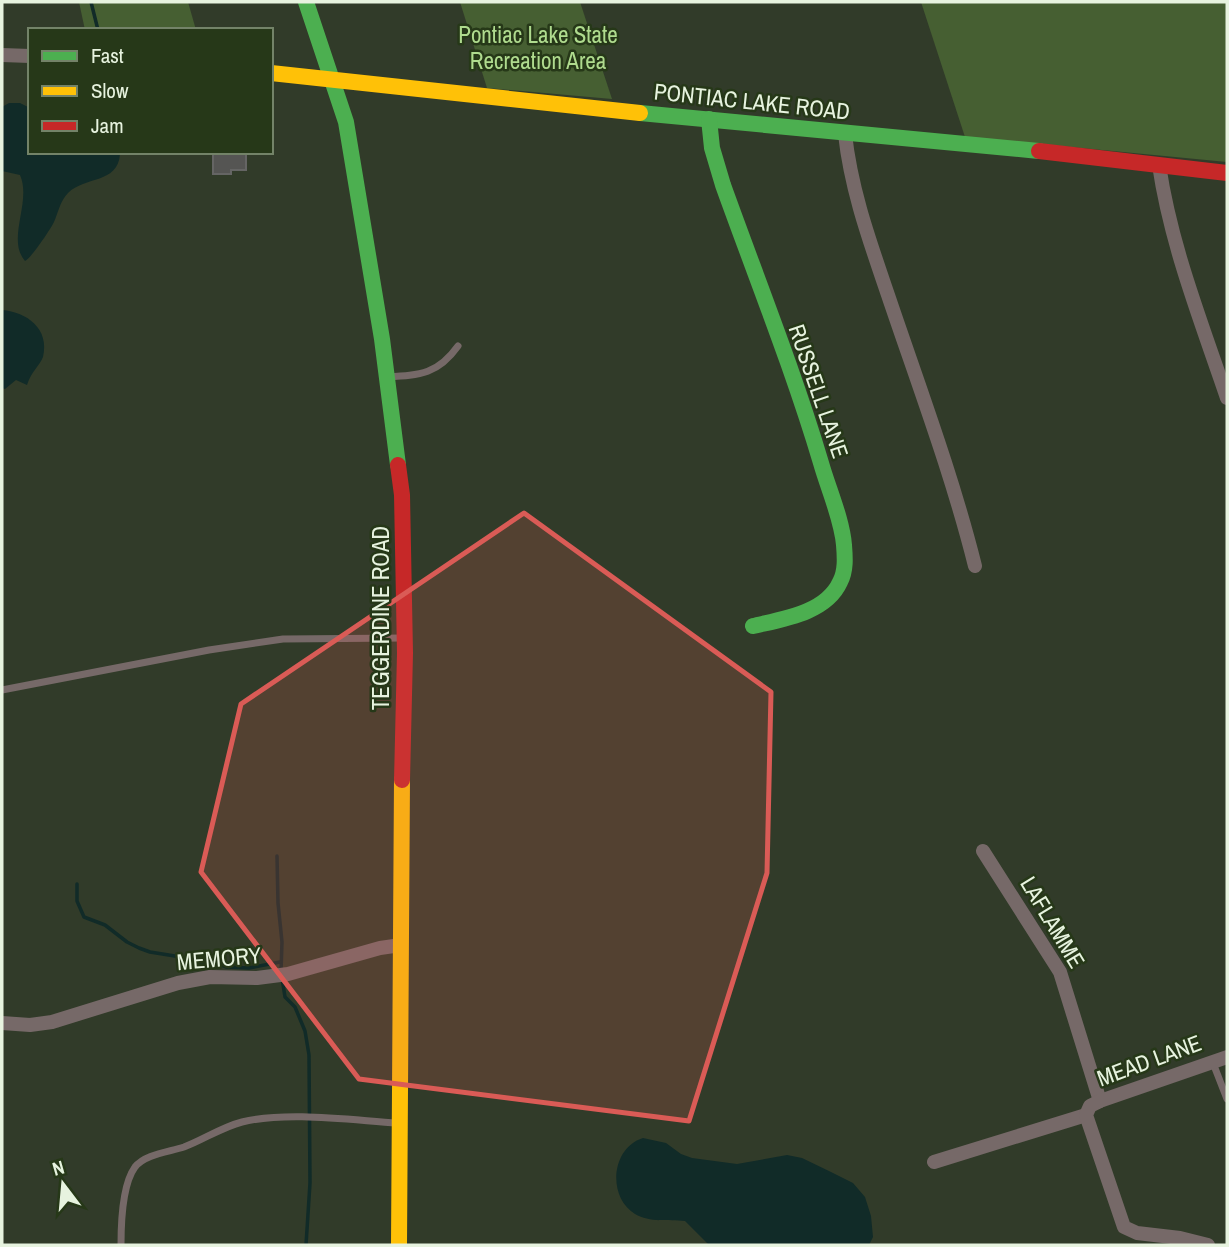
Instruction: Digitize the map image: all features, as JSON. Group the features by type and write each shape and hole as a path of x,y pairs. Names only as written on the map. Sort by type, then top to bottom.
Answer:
{"street":[{"name":"TEGGERDINE ROAD","path":"306,2 346,122 387,377 402,495 404,638 399,1245"},
{"path":"2,55 28,56"},
{"name":"PONTIAC LAKE ROAD","path":"273,73 331,78 402,89 1009,148 1227,173"},
{"name":"RUSSELL LANE","path":"709,119 712,148 723,185 811,430 844,542 847,561 844,578 836,592 823,602 788,617 753,626"},
{"path":"845,134 849,171 868,236 956,496 975,566"},
{"path":"1160,165 1169,221 1227,398"},
{"name":"LAFLAMME","path":"983,851 1060,972 1100,1101"},
{"name":"MEMORY","path":"2,1023 30,1025 51,1022 186,981 210,977 257,978 288,974 368,951 401,945"},
{"name":"MEAD LANE","path":"1208,1245 1180,1238 1137,1233 1124,1227 1086,1115 1090,1106 1100,1101 1227,1056"},
{"path":"934,1162 1086,1115"}],"lane":[{"path":"387,377 428,372 444,363 458,346"},
{"path":"2,690 209,650 282,639 404,638"},
{"path":"1213,1062 1227,1099"},
{"path":"121,1245 122,1214 129,1179 136,1165 156,1155 184,1147 241,1122 278,1117 400,1123"}],"highlighted area":[{"path":"524,513 771,692 767,873 689,1121 359,1079 201,872 241,704"}],"green space":[{"path":"79,2 188,2 195,28 85,28"},
{"name":"Pontiac Lake State Recreation Area","path":"460,2 580,2 612,99 487,88"},
{"path":"921,2 1227,2 1227,162 965,137"}],"water":[{"path":"9,103 20,103 28,107 28,154 120,154 118,164 107,175 68,193 49,231 25,261 18,242 23,186 20,175 2,171 2,107"},
{"path":"2,310 20,314 35,324 40,330 44,347 43,357 27,385 16,380 5,389 2,388"},
{"path":"643,1138 666,1143 692,1158 737,1164 787,1155 802,1158 853,1183 865,1197 871,1216 873,1237 869,1245 709,1245 685,1221 641,1217 626,1206 620,1196 617,1173 624,1152 632,1143"}],"building":[{"path":"213,154 246,154 246,170 231,170 231,174 213,174"}],"waterway":[{"path":"91,2 98,28"},
{"path":"277,856 281,971"},
{"path":"77,884 77,901 84,917 105,925 139,948 181,957 192,963 212,961 226,967 249,968 280,962"},
{"path":"282,978 285,997 295,1007 305,1031 309,1055 310,1183 306,1245"}],"traffic: fast":[{"path":"306,2 346,122 382,339 398,465"},
{"path":"640,113 1039,151"},
{"path":"709,119 712,148 723,185 799,393 838,514 844,545 845,564 842,578 825,601 802,613 753,626"}],"traffic: slow":[{"path":"273,73 640,113"},
{"path":"399,1245 402,780"}],"traffic: jam":[{"path":"1039,151 1227,173"},
{"path":"398,465 402,495 405,653 402,780"}]}
